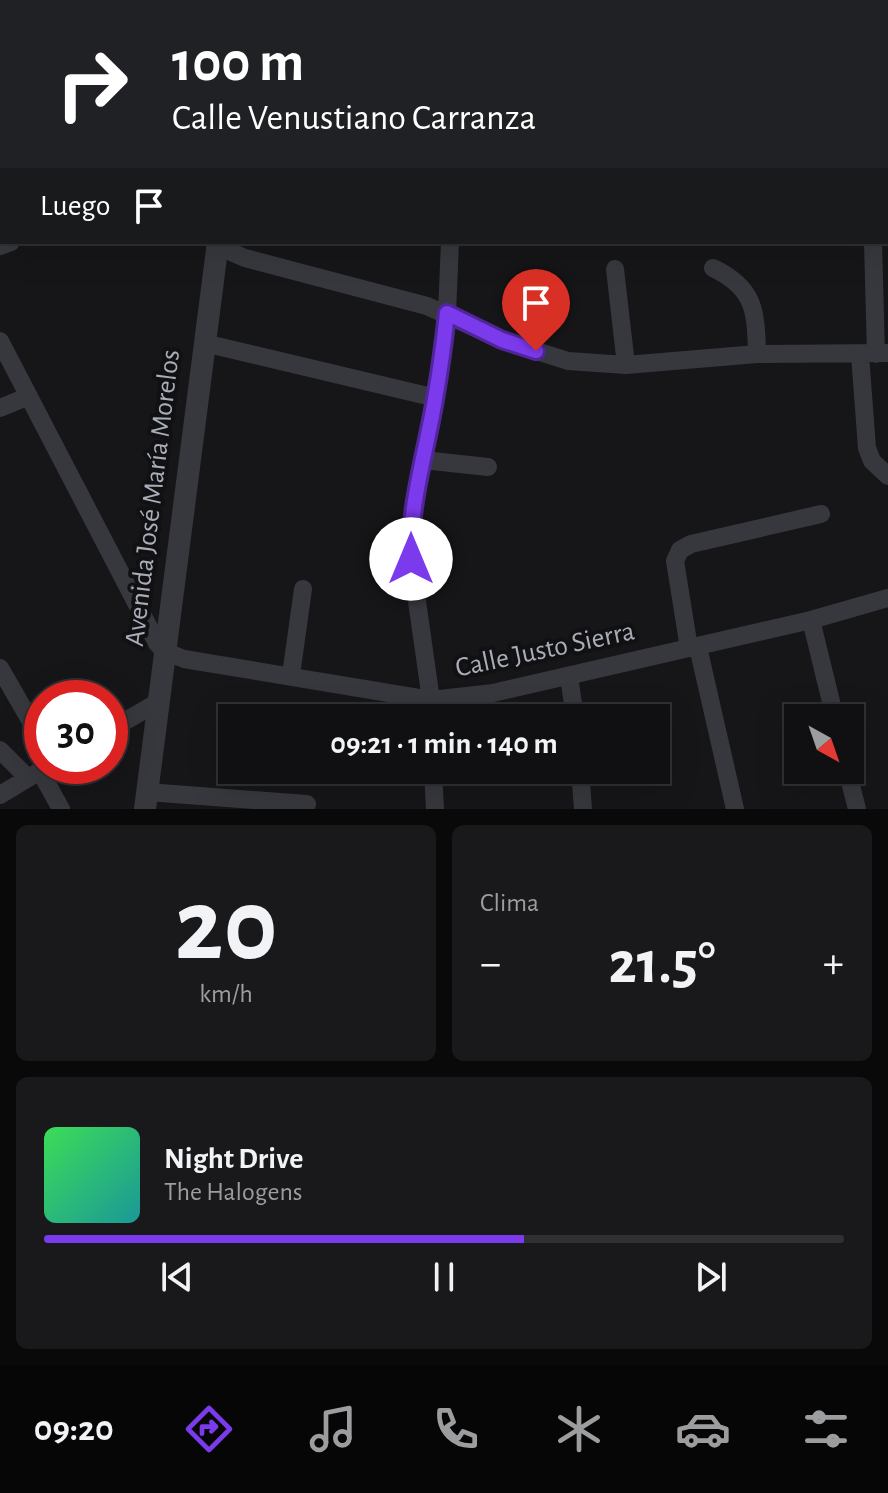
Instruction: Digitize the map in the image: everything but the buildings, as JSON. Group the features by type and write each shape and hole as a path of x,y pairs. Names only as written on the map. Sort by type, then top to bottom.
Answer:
{"street":[{"path":"217,244 245,258 447,313 502,340 568,361 626,365 757,354 874,354"},
{"name":"Avenida José María Morelos","path":"146,801 217,244"},
{"path":"429,704 411,559 410,527 436,398 447,313 450,244"},
{"path":"873,244 874,354 867,448 872,461 888,476"},
{"path":"713,268 730,276 749,296 756,319 757,354"},
{"path":"615,269 626,365"},
{"path":"0,341 164,651"},
{"path":"204,343 436,398"},
{"path":"0,408 29,396"},
{"path":"423,460 488,467"},
{"path":"735,809 675,561 680,550 691,544 821,514"},
{"path":"291,675 303,589"},
{"name":"Calle Justo Sierra","path":"450,704 811,620 888,598"},
{"path":"811,620 832,704"},
{"name":"Calle Justo Sierra","path":"164,651 184,659 291,675 410,704"},
{"path":"0,668 24,710"},
{"path":"569,676 573,704"},
{"path":"128,720 158,702"},
{"path":"0,750 24,764"},
{"path":"0,795 24,781"},
{"path":"46,784 61,809"},
{"path":"434,784 435,809"},
{"path":"581,784 583,809"},
{"path":"851,784 857,809"},
{"path":"146,801 307,804"}],"route":[{"path":"411,559 410,527 436,398 447,313 502,340 536,351"}]}
